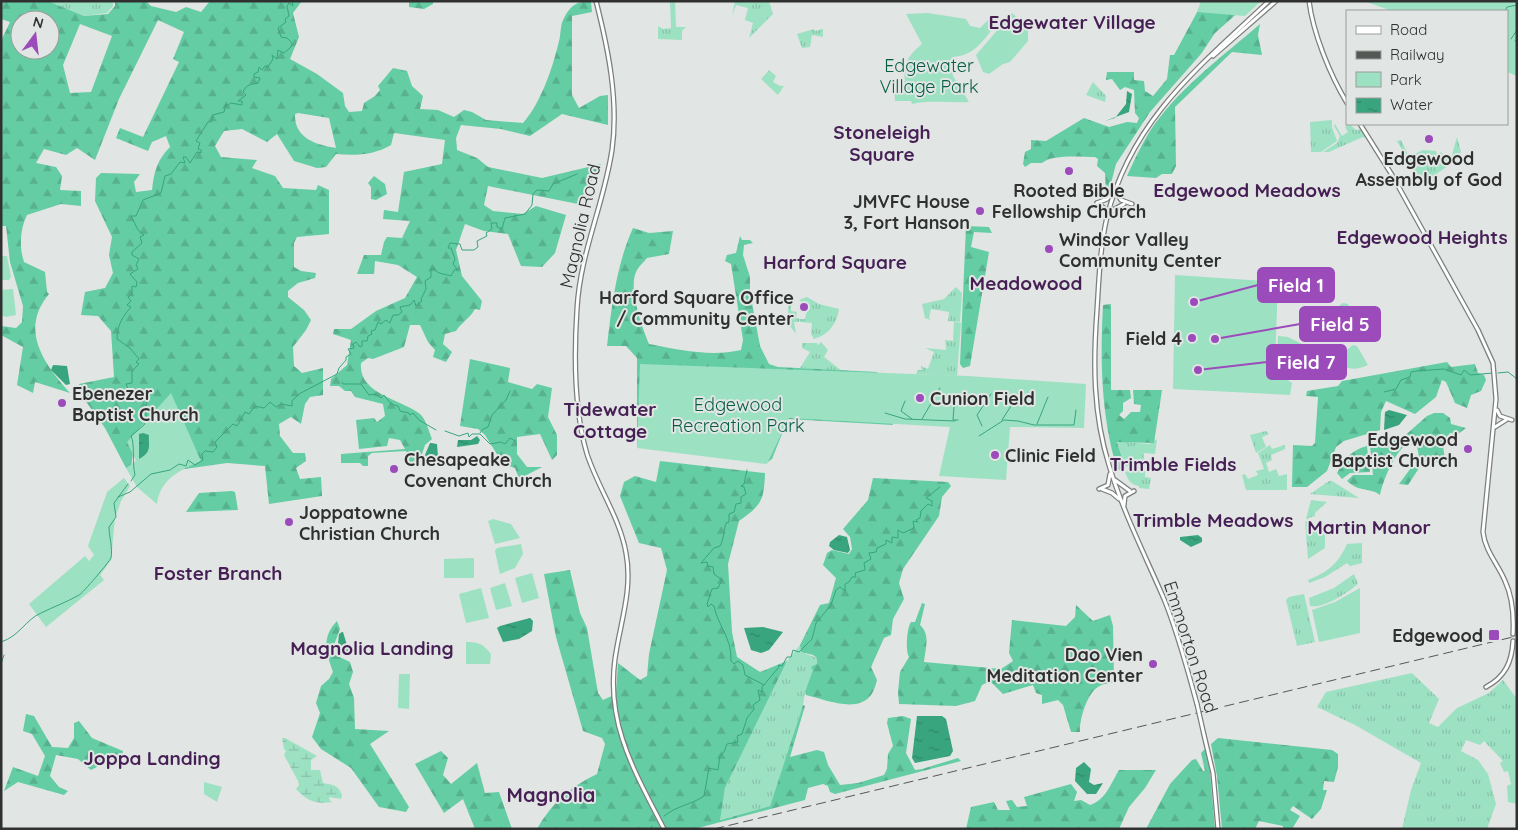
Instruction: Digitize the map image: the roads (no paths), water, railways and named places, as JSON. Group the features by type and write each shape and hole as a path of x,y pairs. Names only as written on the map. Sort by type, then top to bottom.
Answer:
{"main road":[{"name":"Magnolia Road","path":"596,1 612,90 613,133 610,161 579,282 577,310 578,409 587,452 621,533 628,565 628,595 613,678 618,728 632,766 664,828"},
{"name":"Emmorton Road","path":"1218,829 1214,781 1197,704 1182,649 1164,601 1121,502 1110,471 1098,416 1094,370 1100,262 1108,214 1116,187 1133,148 1152,118 1174,91 1269,1"},
{"name":"Emmorton Road","path":"1203,63 1240,34 1276,1"},
{"path":"1309,1 1313,24 1320,44 1346,101"},
{"path":"1361,125 1392,175 1486,346 1495,372 1496,405 1483,535 1487,550 1509,590 1513,609 1513,634"},
{"path":"1116,187 1118,197 1132,204"},
{"path":"1116,187 1107,199 1097,203 1108,214 1124,204"},
{"path":"1496,405 1500,416 1512,420"},
{"path":"1493,429 1498,422 1506,420"},
{"path":"1110,471 1109,483 1101,489 1114,494 1121,502"},
{"path":"1112,476 1119,485 1132,491 1126,496 1124,508"},
{"path":"1486,687 1497,681 1505,671 1512,655 1513,641"}],"water":[{"path":"1127,91 1132,94 1129,112 1116,117 1126,104"},
{"path":"53,365 67,366 70,384 66,385 51,370"},
{"path":"1389,410 1407,415 1399,425 1384,430 1385,412"},
{"path":"139,434 149,435 149,448 146,454 139,459"},
{"path":"477,436 480,440 478,444 457,447 458,440 471,440"},
{"path":"430,443 437,444 438,457 419,466 418,464 422,462"},
{"path":"839,535 847,537 850,550 848,553 834,550 829,546 830,542"},
{"path":"1198,535 1202,538 1202,542 1191,547 1180,540 1180,537"},
{"path":"530,618 533,621 532,631 519,639 503,642 497,628"},
{"path":"763,627 783,632 769,650 761,653 751,650 744,628"},
{"path":"342,632 350,655 344,652 337,652 339,634"},
{"path":"917,716 942,716 946,719 953,751 950,756 915,763 912,758"},
{"path":"1084,762 1091,769 1089,782 1094,785 1103,783 1096,794 1087,794 1075,781 1076,768"}],"waterway":[{"name":"Foster Branch","path":"131,481 135,475 131,436 144,425 147,419 145,410 147,403 141,396 136,397 140,392 129,391 126,384 132,383 132,371 139,364 136,362 139,359 130,348 117,339 121,321 131,307 127,305 131,301 128,297 132,294 132,286 136,287 137,282 130,274 138,269 136,265 139,259 132,255 132,252 142,243 140,237 144,235 138,230 131,216 136,216 143,200 161,193 165,176 171,174 180,162 185,163 183,157 186,157 190,163 197,152 201,153 201,150 198,149 200,143 196,141 208,122 211,122 213,115 224,112 226,104 227,106 231,103 242,105 242,101 238,101 246,95 243,92 244,89 258,83 260,78 254,77 254,74 258,72 259,67 262,70 265,66 268,67 273,59 272,55 277,59 278,50 284,53 291,47 292,43 287,38 281,37 278,28 286,22 285,19 289,16 287,6 289,3 293,6 292,1"},
{"path":"1506,10 1507,7 1517,5"},
{"path":"1511,39 1517,30"},
{"path":"118,497 130,492 151,474 170,470 179,464 186,466 188,460 195,465 203,460 202,454 205,451 213,452 217,447 215,442 233,424 237,426 245,412 249,414 255,406 264,408 270,402 276,407 281,404 292,406 292,401 299,394 337,374 346,357 351,354 348,349 354,348 353,344 356,342 360,347 362,346 362,341 367,341 368,336 372,334 371,331 375,330 378,322 381,324 386,320 390,323 393,315 398,315 402,312 400,307 410,305 414,300 416,306 422,301 421,299 426,289 425,281 431,277 431,269 434,268 440,273 451,276 455,269 458,270 453,264 455,259 451,248 448,248 450,243 460,244 462,250 474,250 478,247 477,241 487,236 486,233 492,229 491,223 497,223 497,227 502,229 505,218 525,214 532,205 533,194 537,190 549,191 553,184 577,174"},
{"path":"1384,392 1396,389 1401,380 1410,377 1411,372 1416,371 1444,369 1461,375 1464,370 1470,375 1493,373"},
{"path":"1498,373 1508,372 1517,379"},
{"path":"342,382 343,384 361,384 369,395 375,394 381,398 384,395 391,404 398,406 400,411 410,415 413,413 419,420 436,430"},
{"path":"922,419 940,388"},
{"path":"480,433 488,427 492,415 506,400 510,391"},
{"path":"982,426 977,415 991,394"},
{"path":"1002,420 1018,395"},
{"path":"1037,424 1048,397"},
{"path":"905,401 901,411 912,419"},
{"path":"957,402 954,407 953,420 958,420"},
{"path":"979,436 1004,420 1034,425 1074,425 1076,410"},
{"path":"885,413 905,419 955,421"},
{"path":"445,431 459,436 468,433 469,437 472,434 480,434 490,444 501,442 505,444 510,438 515,441"},
{"path":"747,470 744,484 741,486 744,487 746,494 741,497 741,503 736,504 734,512 729,514 729,522 726,523 720,546 714,548 701,563 707,562 708,566 713,567 714,574 722,580 718,588 712,589 707,604 708,607 711,604 714,606 727,639 731,661 734,664 738,661 743,665 745,675 764,685"},
{"name":"Foster Branch","path":"1,642 13,636 35,616 79,595 106,565 111,558 112,550 109,527 116,517 114,503 128,484"},
{"path":"664,816 704,796 709,768 718,770 720,756 727,744 738,742 737,736 742,734 747,718 754,709 753,705 760,700 758,690 762,692 762,687 779,667 778,665 782,666 787,657 791,657 793,650 799,652 812,639 816,623 831,605 836,590 840,587 845,591 845,584 852,577 856,577 855,573 865,570 864,563 871,559 869,553 876,552 877,548 886,544 886,540 892,543 892,537 898,538 898,530 903,533 914,528 913,521 918,522 916,520 920,518 921,511 928,504 932,506 932,501 926,498 940,487"},
{"path":"1,664 4,655"}],"railway":[{"path":"714,829 1517,636"}],"place":[{"name":"Edgewood Assembly of God","path":"1429,139"},
{"name":"Rooted Bible Fellowship Church","path":"1069,171"},
{"name":"JMVFC House 3, Fort Hanson","path":"980,211"},
{"name":"Windsor Valley Community Center","path":"1049,249"},
{"name":"Field 1","path":"1194,302"},
{"name":"Harford Square Office / Community Center","path":"804,307"},
{"name":"Field 4","path":"1192,338"},
{"name":"Field 5","path":"1215,339"},
{"name":"Field 7","path":"1198,370"},
{"name":"Cunion Field","path":"920,398"},
{"name":"Ebenezer Baptist Church","path":"62,403"},
{"name":"Edgewood Baptist Church","path":"1468,449"},
{"name":"Clinic Field","path":"995,455"},
{"name":"Chesapeake Covenant Church","path":"394,469"},
{"name":"Joppatowne Christian Church","path":"289,522"},
{"name":"Edgewood","path":"1494,635"},
{"name":"Dao Vien Meditation Center","path":"1153,664"}],"district":[{"name":"Edgewater Village","path":"1072,22"},
{"name":"Stoneleigh Square","path":"882,143"},
{"name":"Edgewood Meadows","path":"1247,190"},
{"name":"Edgewood Heights","path":"1422,237"},
{"name":"Harford Square","path":"835,262"},
{"name":"Meadowood","path":"1026,283"},
{"name":"Tidewater Cottage","path":"610,420"},
{"name":"Trimble Fields","path":"1173,464"},
{"name":"Trimble Meadows","path":"1213,520"},
{"name":"Martin Manor","path":"1369,527"},
{"name":"Foster Branch","path":"218,573"},
{"name":"Magnolia Landing","path":"372,648"},
{"name":"Joppa Landing","path":"152,758"},
{"name":"Magnolia","path":"551,794"}],"park label":[{"name":"Edgewater Village Park","path":"929,75"},
{"name":"Edgewood Recreation Park","path":"738,414"}]}
